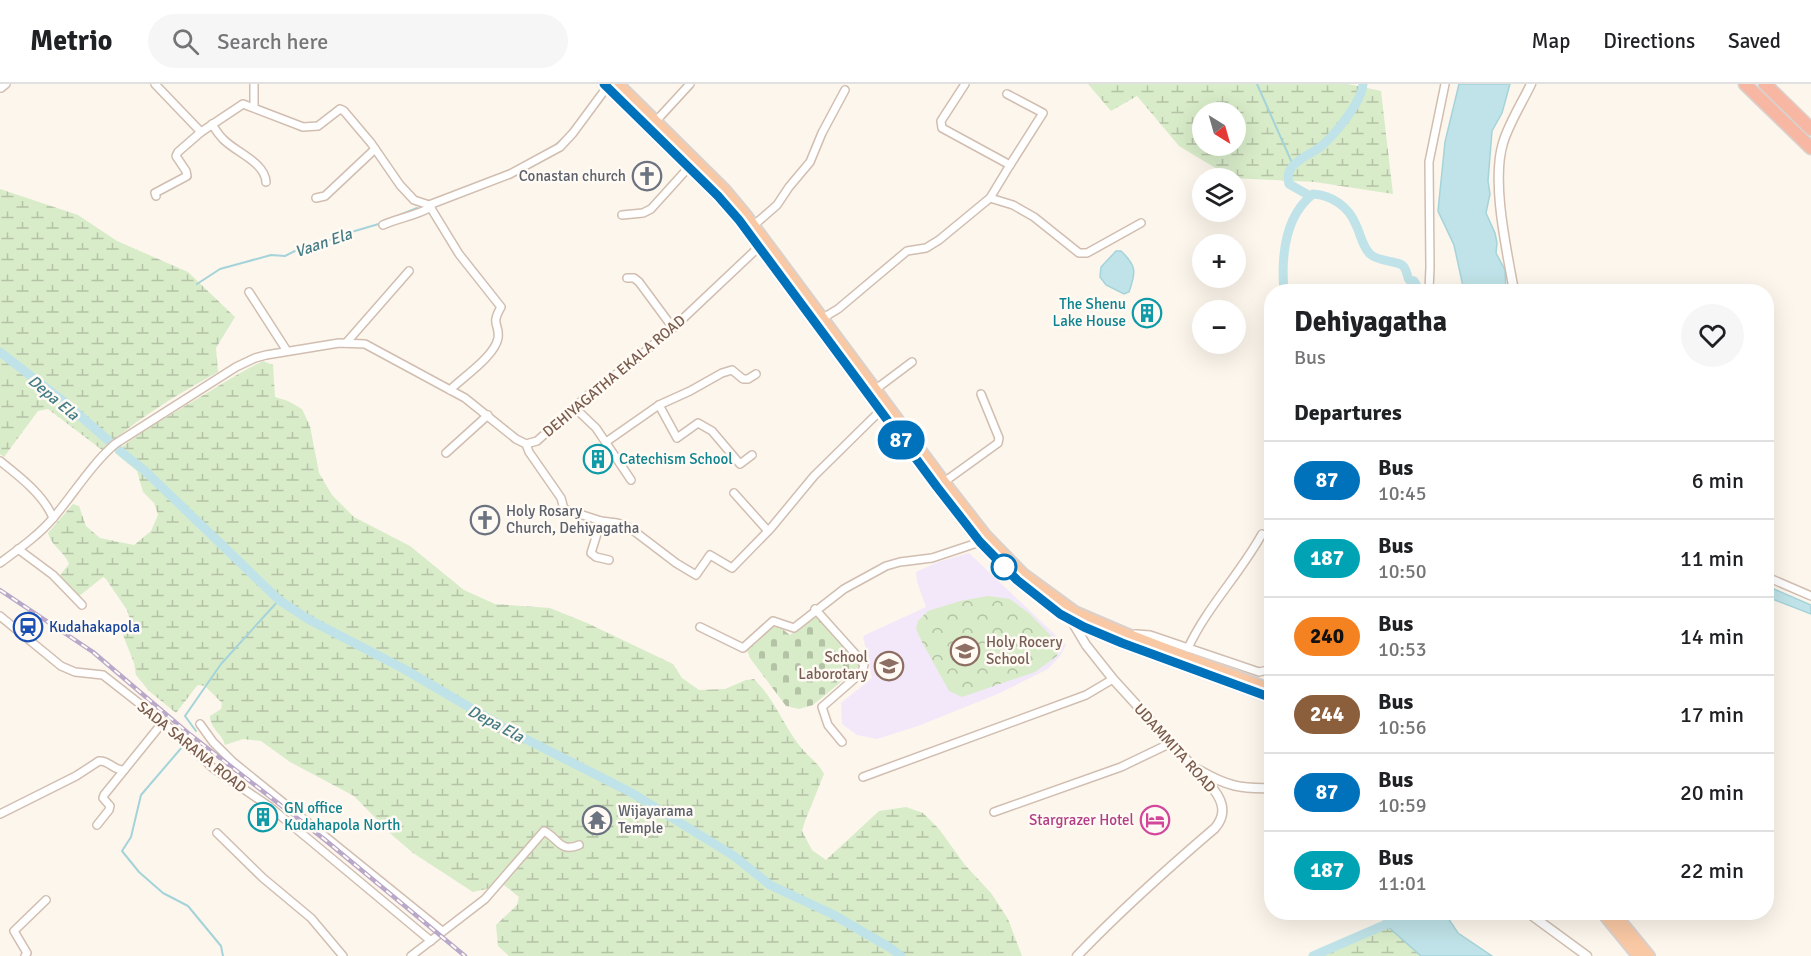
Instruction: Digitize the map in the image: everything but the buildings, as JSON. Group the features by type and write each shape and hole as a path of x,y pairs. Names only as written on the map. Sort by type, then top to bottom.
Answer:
{"highway":[{"path":"1745,84 1811,148"},
{"path":"1765,84 1811,129"},
{"path":"610,85 656,121 725,190 754,225 762,243 880,411 980,542 1017,580 1045,603 1071,620 1122,643 1264,695"},
{"path":"610,85 762,243 823,318 944,482 1003,555 1034,584 1065,606 1124,633 1264,687"},
{"path":"1609,920 1638,956"},
{"path":"1619,920 1648,956"}],"street":[{"path":"155,84 201,132"},
{"path":"254,84 254,107"},
{"path":"656,121 690,84"},
{"path":"965,84 940,121 942,128 1010,165"},
{"path":"1429,284 1429,162 1445,84"},
{"path":"1513,284 1501,215 1499,166 1503,143 1531,84"},
{"path":"382,225 400,217 420,213 430,206 510,174 560,147 610,85"},
{"path":"754,225 777,205 810,162 822,133 845,90"},
{"path":"823,318 838,309 907,251 926,248 939,240 990,198 1043,113 1007,94"},
{"path":"156,196 155,193 187,176 176,156 178,152 201,132 243,104 303,127 318,126 340,109 349,117 414,200 430,206 459,254 501,307 495,320 498,338 494,347 450,390"},
{"path":"212,124 224,140 257,166 266,177 266,182"},
{"path":"316,198 325,196 375,149"},
{"path":"622,215 643,213 651,209 689,167"},
{"path":"990,198 1013,205 1034,217 1079,253 1087,253 1141,223"},
{"name":"DEHIYAGATHA EKALA ROAD","path":"0,562 34,538 53,518 99,458 115,444 255,358 346,343 365,344 450,390 488,415 516,439 526,444 537,441 574,407 673,328 762,243"},
{"path":"346,343 409,271"},
{"path":"627,278 634,278 639,282 673,328"},
{"path":"249,292 287,351"},
{"path":"876,389 912,362"},
{"path":"606,442 658,405 690,391 722,372 732,370 743,379 756,374"},
{"path":"944,482 998,443 999,438 981,394"},
{"path":"658,405 677,438 698,423 712,431 740,464 752,456"},
{"path":"574,407 596,428 631,480"},
{"path":"526,444 529,452 561,498 564,509 601,521 617,522 630,528 676,563 696,575 710,555 732,568 768,531 809,481 880,411"},
{"path":"446,453 488,415"},
{"path":"0,461 31,488 50,509 53,518"},
{"path":"734,493 768,531"},
{"path":"601,521 591,553 596,557 609,560"},
{"path":"1188,648 1198,626 1247,561 1262,534"},
{"path":"700,627 742,648 753,640 769,622 776,621 794,627 815,609 860,579 886,566 932,558 980,542"},
{"path":"18,549 53,575 82,605"},
{"path":"1774,580 1811,596"},
{"name":"UDAMMITA ROAD","path":"1065,606 1086,645 1113,679 1220,798 1224,810 1220,822 1125,906 1077,956"},
{"path":"815,609 864,665 862,672 822,706 828,725 842,742"},
{"name":"SADA SARANA ROAD","path":"0,616 61,666 75,672 104,675 163,722 213,768 270,807 431,941"},
{"path":"1124,633 1150,635 1259,672 1264,671"},
{"path":"863,777 1086,695 1113,679"},
{"path":"98,825 110,810 110,806 103,798 104,795 163,722"},
{"path":"200,724 213,742 233,762 442,931"},
{"path":"994,812 1121,767 1172,743"},
{"path":"0,814 76,776 99,761 104,761 119,771 124,770"},
{"path":"1191,765 1220,782 1247,789 1264,788"},
{"path":"411,956 484,899 544,831 565,848 570,849 579,845"},
{"path":"217,833 263,878 311,918 344,956"},
{"path":"25,956 27,952 14,930 46,900"},
{"path":"1538,920 1587,956"}],"shaded area":[{"name":"Holy Rocery School","path":"969,553 1066,645 1060,656 1048,669 1000,693 918,726 877,739 857,735 842,724 841,703 872,678 863,636 926,607 916,572 938,562"}],"green space":[{"path":"1088,84 1348,84 1381,91 1393,194 1315,182 1246,179 1246,168 1215,168 1196,156 1246,156 1246,102 1192,102 1192,154 1179,146 1137,96 1111,111"},
{"path":"0,189 78,215 117,241 188,272 235,317 216,348 218,372 158,408 102,450 48,409 38,411 4,457 0,454"},
{"path":"263,361 273,365 275,397 302,409 310,426 319,473 332,495 354,517 410,546 464,590 495,604 550,608 587,623 673,664 682,678 699,690 725,689 754,679 768,695 799,745 824,774 802,831 812,850 826,860 879,811 906,807 923,813 939,829 965,865 991,893 1008,919 1022,956 509,956 498,946 496,925 517,905 519,897 504,885 473,892 413,853 354,796 290,762 261,741 243,739 225,745 212,724 210,716 221,709 222,703 205,686 198,685 176,713 149,691 136,675 134,663 123,635 130,619 127,610 106,579 103,577 73,601 56,580 69,564 48,533 73,504 79,506 86,526 100,538 134,545 151,531 158,515 154,503 143,492 137,471 115,453 149,428"},
{"path":"988,596 1010,599 1030,614 1059,644 1057,656 1035,672 962,697 949,691 916,629 918,621 928,611 960,601"},
{"path":"812,617 817,618 841,641 859,667 813,705 799,709 786,706 750,658 747,650 760,634 769,628 779,628 790,635"},
{"path":"1385,924 1421,956 1319,956"}],"water":[{"path":"1459,84 1510,84 1502,113 1492,131 1488,181 1490,194 1486,213 1495,233 1496,253 1505,270 1506,284 1462,284 1454,245 1438,211 1445,142"},
{"path":"1116,251 1121,251 1126,256 1134,270 1129,292 1124,294 1106,285 1100,277 1101,267"},
{"path":"1774,589 1811,605 1811,614 1774,600"},
{"path":"1384,920 1449,920 1458,933 1492,956 1421,956 1385,924"}],"waterway":[{"name":"Vaan Ela","path":"1257,84 1293,165"},
{"path":"1310,196 1289,184 1290,171 1298,161 1319,148 1339,128 1358,100 1363,84"},
{"name":"Vaan Ela","path":"552,148 570,132"},
{"path":"1284,284 1286,238 1296,214 1313,194 1339,203 1353,219 1367,251 1374,257 1402,265 1409,280 1416,284"},
{"name":"Vaan Ela","path":"392,218 417,208"},
{"name":"Vaan Ela","path":"197,284 220,269 271,255 285,256 305,246 318,246 338,236 382,223"},
{"name":"Depa Ela","path":"0,352 62,400 109,441"},
{"name":"Depa Ela","path":"119,450 144,470 279,600 308,619 404,669 510,731 632,793 734,856 770,885 832,914 901,956"},
{"path":"196,731 185,716 221,664 279,600"},
{"path":"183,746 141,795 131,837 122,851 139,872 163,893 188,906 221,946 223,956"},
{"name":"Depa Ela","path":"1313,956 1396,920"}],"railway":[{"path":"0,590 93,652 188,733 324,839 465,956"}],"bus line":[{"name":"87","path":"604,84 718,196 739,220 937,487 980,542 1017,580 1060,614 1084,627 1264,695"}],"place":[{"name":"Conastan church","path":"647,176"},
{"name":"The Shenu Lake House","path":"1147,313"},
{"name":"Catechism School","path":"598,459"},
{"name":"Holy Rosary Church, Dehiyagatha","path":"485,520"},
{"name":"Kudahakapola","path":"28,627"},
{"name":"Holy Rocery School","path":"965,651"},
{"name":"School Laborotary","path":"889,666"},
{"name":"GN office Kudahapola North","path":"263,817"},
{"name":"Wijayarama Temple","path":"597,820"},
{"name":"Stargrazer Hotel","path":"1155,820"}]}
